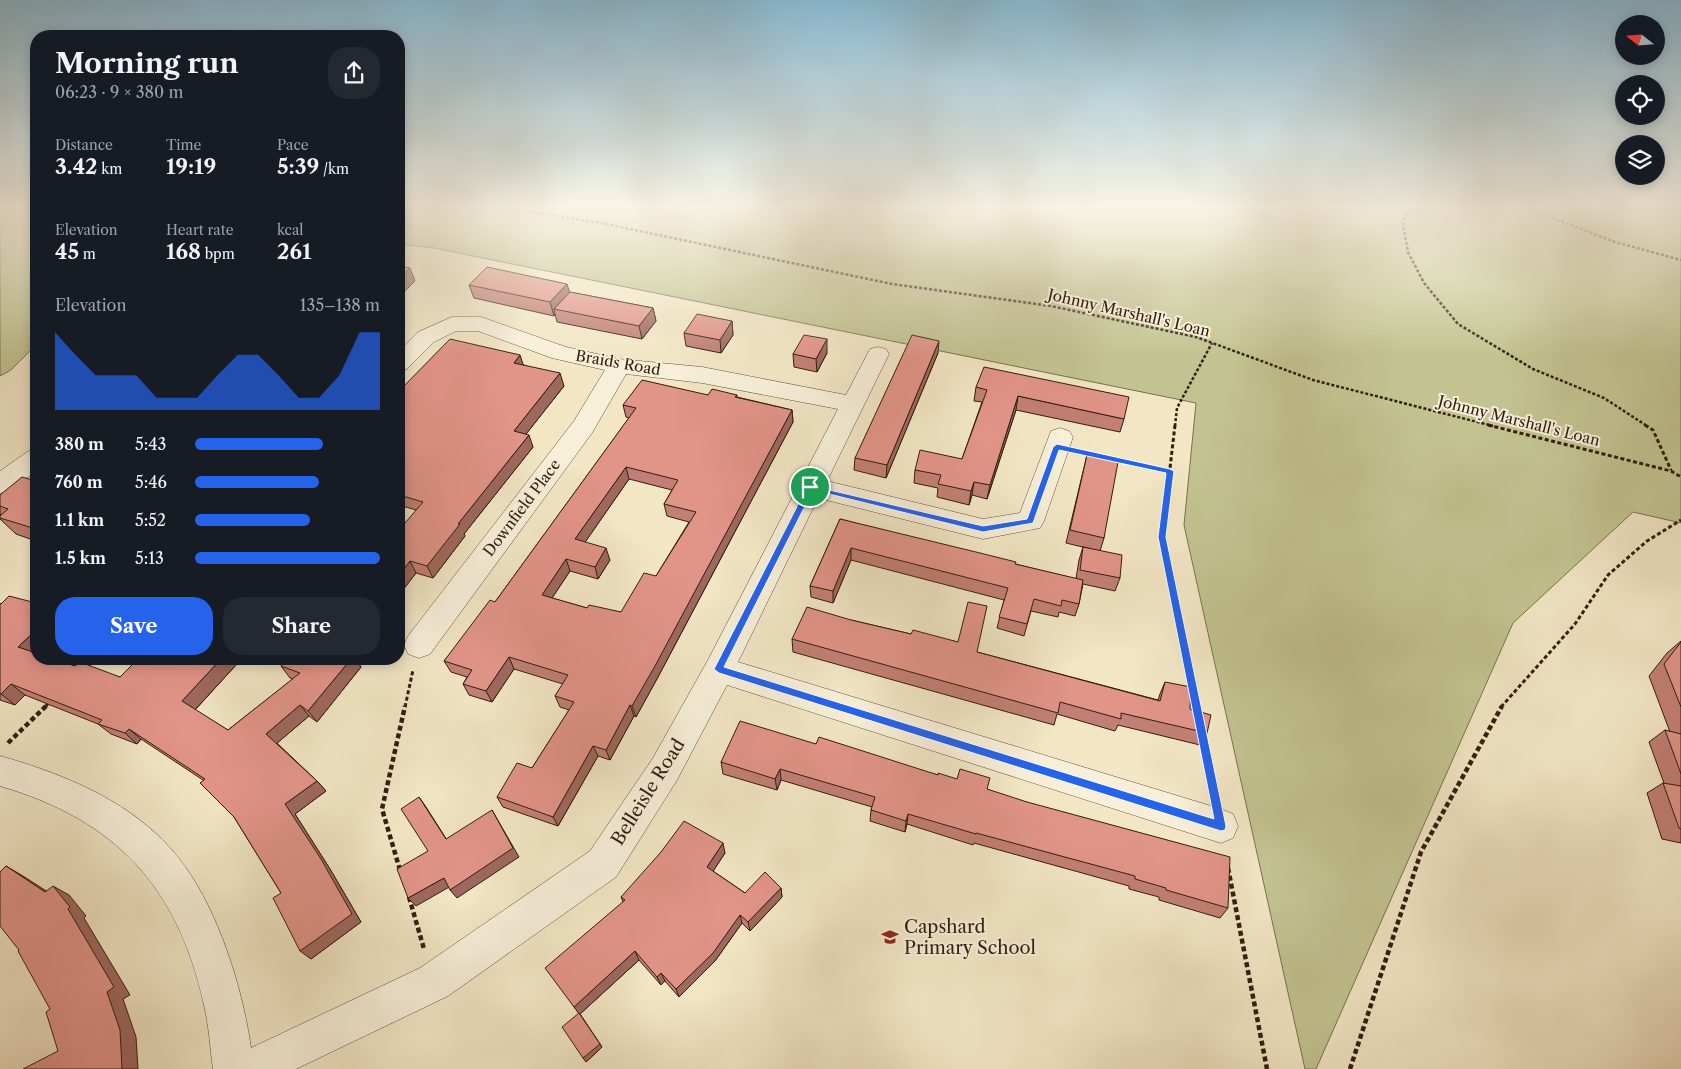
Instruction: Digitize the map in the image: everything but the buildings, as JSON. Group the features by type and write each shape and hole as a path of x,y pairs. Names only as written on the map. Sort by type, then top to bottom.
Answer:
{"street":[{"name":"Braids Road","path":"405,358 426,337 452,324 481,324 560,352 619,366 702,375 853,404"},
{"name":"Belleisle Road","path":"251,1069 434,982 603,864 666,769 719,669 878,354"},
{"name":"Downfield Place","path":"418,645 583,427 619,366"},
{"path":"810,487 983,529 993,528 1030,521 1058,442"},
{"path":"0,484 30,462"},
{"path":"719,669 1221,826"},
{"path":"3,757 13,774 66,795 115,822 145,847 172,878 201,934 222,995 234,1069"}],"path":[{"name":"Johnny Marshall's Loan","path":"763,257 892,284 1051,306 1196,337 1313,380 1671,471 1681,477"},
{"path":"1411,257 1424,283 1458,324 1498,350 1533,369 1604,398 1652,430 1671,471"},
{"path":"1199,720 1162,537 1177,408 1212,343"},
{"path":"1058,442 1170,471"},
{"path":"1350,1069 1421,852 1500,708 1575,624 1608,575 1646,541 1681,520"},
{"path":"401,873 382,809 418,645"},
{"path":"82,672 90,665"},
{"path":"3,757 55,698"},
{"path":"1201,730 1267,1069"},
{"path":"407,891 434,982"}],"green space":[{"path":"0,257 30,257 30,351 11,370 0,376"},
{"path":"478,257 1681,257 1681,523 1633,512 1513,623 1316,1069 1305,1069 1184,525 1196,403"}],"place":[{"name":"Capshard Primary School","path":"890,937"}],"route":[{"path":"1057,447 1170,471 1162,537 1221,826 719,669 810,487 983,529 1030,521 1057,447"}]}
